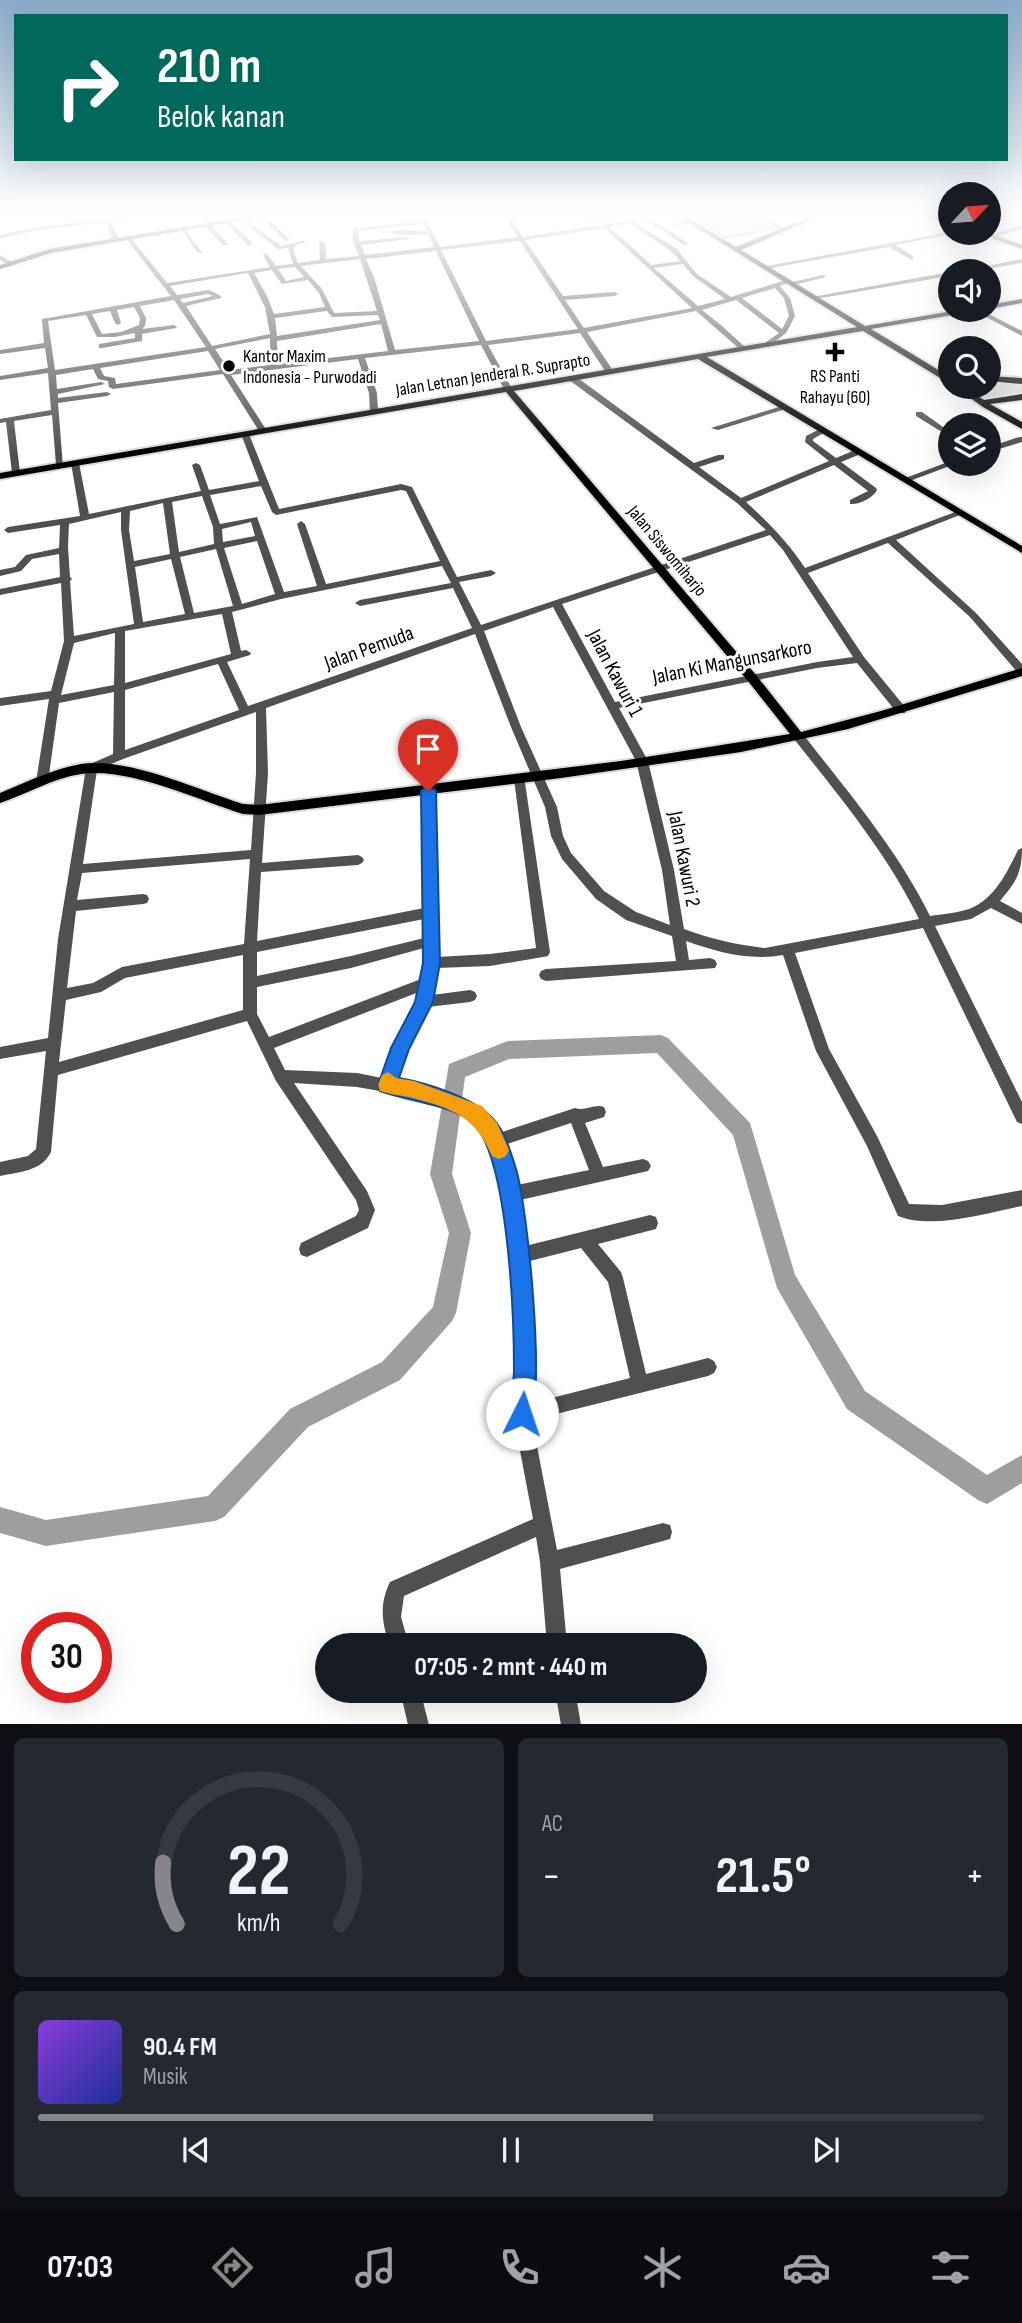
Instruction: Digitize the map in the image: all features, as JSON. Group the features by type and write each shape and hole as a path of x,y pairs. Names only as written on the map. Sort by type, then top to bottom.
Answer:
{"main road":[{"path":"811,294 938,373"},
{"path":"1001,305 1022,301"},
{"name":"Jalan Letnan Jenderal R. Suprapto","path":"0,475 938,316"},
{"path":"904,352 938,365"},
{"path":"699,356 1022,550"},
{"path":"1001,379 1022,381"},
{"name":"Jalan Siswomiharjo","path":"508,389 798,736"},
{"path":"993,404 1022,397"},
{"path":"982,399 993,404 1022,426"},
{"path":"0,798 88,769 132,775 214,801 259,810 428,791 742,748 901,710 1022,672"}],"street":[{"path":"174,294 227,372 263,431"},
{"path":"264,294 272,316 274,366"},
{"path":"323,294 329,310 335,316 380,313"},
{"path":"374,294 392,351"},
{"path":"460,294 508,389"},
{"path":"560,294 610,372"},
{"path":"562,298 609,294"},
{"path":"680,294 743,349"},
{"path":"728,294 783,333"},
{"path":"96,367 101,377 112,380 113,387 392,351 484,344 582,331 669,316 741,294"},
{"path":"768,345 783,333 792,316 785,294"},
{"path":"815,297 830,294"},
{"path":"60,465 52,371 44,320 179,301"},
{"path":"102,346 139,339 138,330 143,318 136,305"},
{"path":"113,309 118,323"},
{"path":"272,316 329,310"},
{"path":"88,312 101,337 174,327"},
{"path":"0,378 96,367 383,322"},
{"path":"999,322 1022,334"},
{"path":"0,352 48,345"},
{"path":"361,356 374,395 374,411"},
{"path":"572,378 740,501 772,531 787,548 860,659 901,710"},
{"path":"53,396 101,384"},
{"path":"53,396 107,394"},
{"path":"715,428 785,408"},
{"path":"16,473 5,421 55,412"},
{"path":"919,414 938,427"},
{"path":"823,431 808,440 873,490 871,494 853,502"},
{"path":"245,434 276,512"},
{"path":"1001,446 1022,439"},
{"path":"740,501 858,452"},
{"path":"692,467 720,457"},
{"path":"75,463 85,517"},
{"path":"196,465 238,608"},
{"path":"904,480 938,468"},
{"path":"8,530 65,522 263,483"},
{"path":"216,527 276,512 406,487 478,629 551,807 561,845 589,884 614,906 631,916 707,943 765,953 971,914 991,902 1006,886 1022,855"},
{"path":"167,500 175,555 190,616"},
{"path":"126,509 125,530 139,626"},
{"path":"802,572 961,513"},
{"path":"254,519 280,596"},
{"path":"43,782 55,697 69,641 65,522"},
{"path":"301,524 323,588"},
{"name":"Jalan Pemuda","path":"88,769 478,629 772,531"},
{"path":"130,565 261,537"},
{"path":"891,541 973,615 1022,672"},
{"path":"0,573 18,569 29,557 64,550"},
{"path":"69,641 446,563"},
{"path":"360,603 491,573"},
{"path":"0,593 66,579"},
{"name":"Jalan Kawuri 1","path":"556,603 642,761"},
{"path":"0,702 119,688 242,655 226,609"},
{"path":"119,756 120,629"},
{"name":"Jalan Ki Mangunsarkoro","path":"612,706 817,665 860,659"},
{"path":"221,660 245,711"},
{"path":"261,706 262,773 250,949 250,1014 281,1076 366,1203 366,1215 362,1222 307,1249"},
{"path":"798,736 892,860 915,898 1020,1108"},
{"name":"Jalan Kawuri 2","path":"642,761 668,870 683,965"},
{"path":"0,1169 37,1159 43,1152 59,995 88,769"},
{"path":"520,779 546,979 710,964"},
{"path":"387,1085 400,1048 424,1002 431,963 428,791"},
{"path":"75,869 255,861 358,860"},
{"path":"71,906 143,899"},
{"path":"991,902 1022,919"},
{"path":"59,995 96,988 122,973 432,912"},
{"path":"249,983 351,962 432,941"},
{"path":"787,949 823,1051 872,1141 904,1210 914,1214 939,1212 1022,1198"},
{"path":"431,963 490,960 542,952"},
{"path":"265,1045 427,983"},
{"path":"424,1002 470,996"},
{"path":"53,1070 250,1014"},
{"path":"0,1053 55,1043"},
{"path":"281,1076 337,1078 414,1090 475,1112 490,1129 512,1194 519,1256 525,1371 522,1414 550,1562 556,1633"},
{"path":"578,1118 599,1112"},
{"path":"495,1141 572,1114 578,1118 599,1176"},
{"path":"512,1194 643,1166"},
{"path":"519,1256 650,1223"},
{"path":"584,1240 615,1278 640,1385"},
{"path":"522,1414 708,1367"},
{"path":"396,1633 390,1613 397,1589 543,1524"},
{"path":"550,1562 663,1532"},
{"path":"413,1703 419,1724"},
{"path":"567,1703 571,1724"}],"shaded area":[{"path":"1001,379 1022,381 1022,397 1001,399"}],"waterway":[{"path":"0,1520 46,1533 215,1508 299,1418 391,1371 444,1313 460,1233 441,1174 456,1071 508,1050 661,1044 742,1130 785,1280 856,1400 987,1491 1022,1468"}],"slow traffic":[{"path":"388,1081 387,1085 414,1090 475,1112 490,1129 499,1150"}],"place":[{"name":"RS Panti Rahayu (60)","path":"835,352"},
{"name":"Kantor Maxim Indonesia - Purwodadi","path":"229,366"}],"route":[{"path":"428,791 432,877 431,963 424,1002 400,1048 387,1085 414,1090 475,1112 490,1129 495,1141 512,1194 519,1256 525,1371 522,1414"}]}
